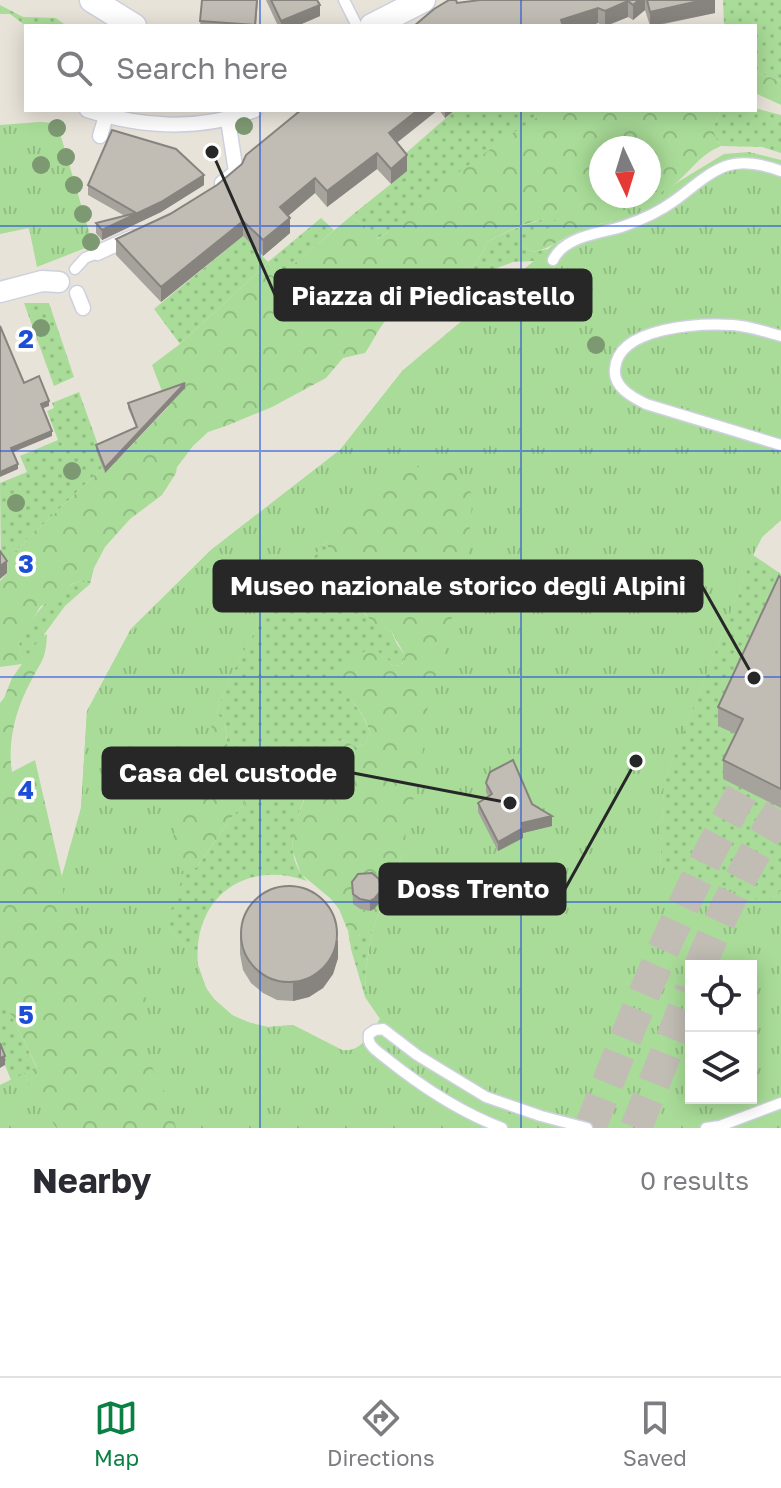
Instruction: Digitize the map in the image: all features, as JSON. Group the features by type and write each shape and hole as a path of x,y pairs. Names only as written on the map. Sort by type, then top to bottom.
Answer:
{"street":[{"path":"92,0 131,24"},
{"path":"376,24 423,0"},
{"path":"93,112 150,124 180,125 228,120 250,112"},
{"path":"100,136 106,116"},
{"path":"211,192 236,172 228,120"},
{"path":"91,255 141,233"},
{"path":"0,292 42,281 70,281 83,308"}],"lane":[{"path":"344,0 356,24"},
{"path":"553,260 557,252 577,240 623,226 664,208 727,166 755,164 781,171"},
{"path":"70,281 91,255"},
{"path":"781,336 736,325 702,325 653,332 631,344 620,355 615,369 618,383 632,397 646,404 781,445"},
{"path":"502,1128 459,1108 413,1080 377,1051 369,1041 369,1034 383,1029 417,1055 486,1097 587,1128"},
{"path":"706,1128 720,1126 781,1103"}],"green space":[{"path":"723,0 781,0 781,81 757,73 757,24 724,24"},
{"path":"0,5 23,17 56,18 64,24 24,24 10,14 0,14"},
{"path":"757,73 781,81 781,105 757,94"},
{"path":"757,109 781,115 781,153 762,147 721,146 713,128 720,112 757,112"},
{"path":"453,112 546,112 376,239 351,216 407,171 398,160"},
{"path":"546,112 720,112 713,128 721,146 661,193 661,136 589,136 589,208 632,208 613,217 613,220 580,231 538,251 532,252 524,247 556,220 530,222 487,242 462,279 436,298 395,312 382,325 365,353 343,358 326,378 272,407 208,432 177,467 162,495 130,519 105,547 90,584 83,580 72,584 40,607 19,644 23,661 41,637 47,634 43,659 26,691 14,725 12,772 35,760 62,877 81,808 87,711 131,629 211,550 340,450 403,370 781,520 762,537 753,555 664,781 660,865 767,903 781,891 781,1100 718,1123 696,1104 757,1104 757,960 685,960 685,1095 403,854 372,931 365,935 354,935 348,931 339,909 330,898 301,874 293,852 293,829 314,774 315,758 330,744 343,740 356,747 365,744 370,733 358,708 337,688 342,668 371,648 384,655 393,666 402,665 405,655 391,631 370,620 341,577 336,575 327,541 263,616 228,681 216,713 225,724 228,750 241,778 245,804 234,814 196,868 184,872 169,855 167,924 198,965 206,988 232,1015 268,1027 293,1025 342,1050 349,1051 364,1042 489,1128 56,1128 23,1074 37,1067 6,1005 0,1006 0,703 22,664 0,667 0,581 7,573 1,565 103,467 106,472 168,407 152,365 180,344 268,263 280,276 351,216 377,239 452,177"},
{"path":"57,123 93,245 37,267 29,228 0,234 0,125"},
{"path":"749,152 781,160 781,520 762,537 753,555 664,781 660,865 767,903 781,891 781,1128 176,1128 167,1097 147,1057 137,1026 148,1003 135,971 114,945 81,931 67,912 61,879 81,808 87,711 131,629 211,550 340,450 403,370 554,244 584,229 613,220 612,217 631,208 661,208 661,192 724,154","holes":["392,464 452,471 473,495 467,553 440,666 429,691 419,777 403,854 372,931 365,997 380,1019 360,1045 342,1050 293,1025 255,1025 232,1015 214,999 206,988 198,965 167,924 184,872 169,854 177,821 228,681 263,616"]},
{"path":"321,218 334,230 280,277 268,263 180,344 154,309 243,236 268,262"},
{"path":"551,218 557,220 554,225 524,247 532,252 548,249 534,261 513,262 473,279 448,298 442,295 474,265 487,242 518,227"},
{"path":"24,303 49,303 74,377 54,386"},
{"path":"79,392 103,467 1,565 0,483 27,472 20,456 58,440 47,411 54,408 52,403"},
{"path":"328,540 350,593 368,617 391,631 405,655 402,665 393,666 384,655 338,688 357,708 370,733 365,744 356,747 343,740 330,744 315,758 293,836 297,866 307,881 263,875 244,880 227,890 214,903 204,921 198,941 198,965 167,924 169,854 196,868 234,814 245,804 228,750 225,724 216,714 228,681 263,616"},
{"path":"753,555 781,574 781,596 743,738 781,808 781,891 767,903 660,866 664,781"},
{"path":"83,580 90,584 65,606 23,663 19,644 37,613 60,591"},
{"path":"348,931 360,935 372,931 365,997 351,949"},
{"path":"6,1004 37,1068 24,1075 56,1128 0,1085 11,1080 0,1053 0,1006"},
{"path":"23,1074 56,1128 0,1128 0,1085"}],"building":[{"path":"202,0 257,0 255,24 200,21"},
{"path":"271,0 317,0 320,5 281,21"},
{"path":"449,0 456,0 457,3 480,0 639,0 633,5 628,1 605,11 598,8 561,20 562,24 416,24"},
{"path":"647,0 703,0 650,12"},
{"path":"299,112 415,112 389,133 407,155 391,169 377,153 327,191 315,178 280,207 290,218 263,240 243,221 161,287 116,239 170,214 217,185 242,164 246,155"},
{"path":"112,130 176,149 204,175 161,202 102,230 96,223 136,213 88,185"},
{"path":"0,326 24,383 39,376 49,401 41,404 52,431 11,448 18,464 0,472"},
{"path":"185,383 105,468 96,445 137,427 128,403"},
{"path":"0,551 7,561 0,566"},
{"path":"779,576 781,789 723,760 743,719 718,707"},
{"path":"513,760 532,804 552,816 522,823 523,828 498,842 478,803 492,794 486,783 490,772"},
{"path":"372,873 379,879 380,892 370,901 360,899 353,894 352,882 358,874"},
{"path":"289,886 308,889 323,900 334,915 337,934 334,953 323,968 308,979 289,982 270,979 255,968 244,953 241,934 244,915 255,900 270,889"}],"tunnel":[{"path":"590,1128 675,923 725,824 781,728"},
{"path":"703,960 737,886 781,809"},
{"path":"636,1128 685,1005"}],"place":[{"name":"Piazza di Piedicastello","path":"212,152"},
{"name":"Museo nazionale storico degli Alpini","path":"754,678"},
{"name":"Doss Trento","path":"636,761"},
{"name":"Casa del custode","path":"510,803"}]}
